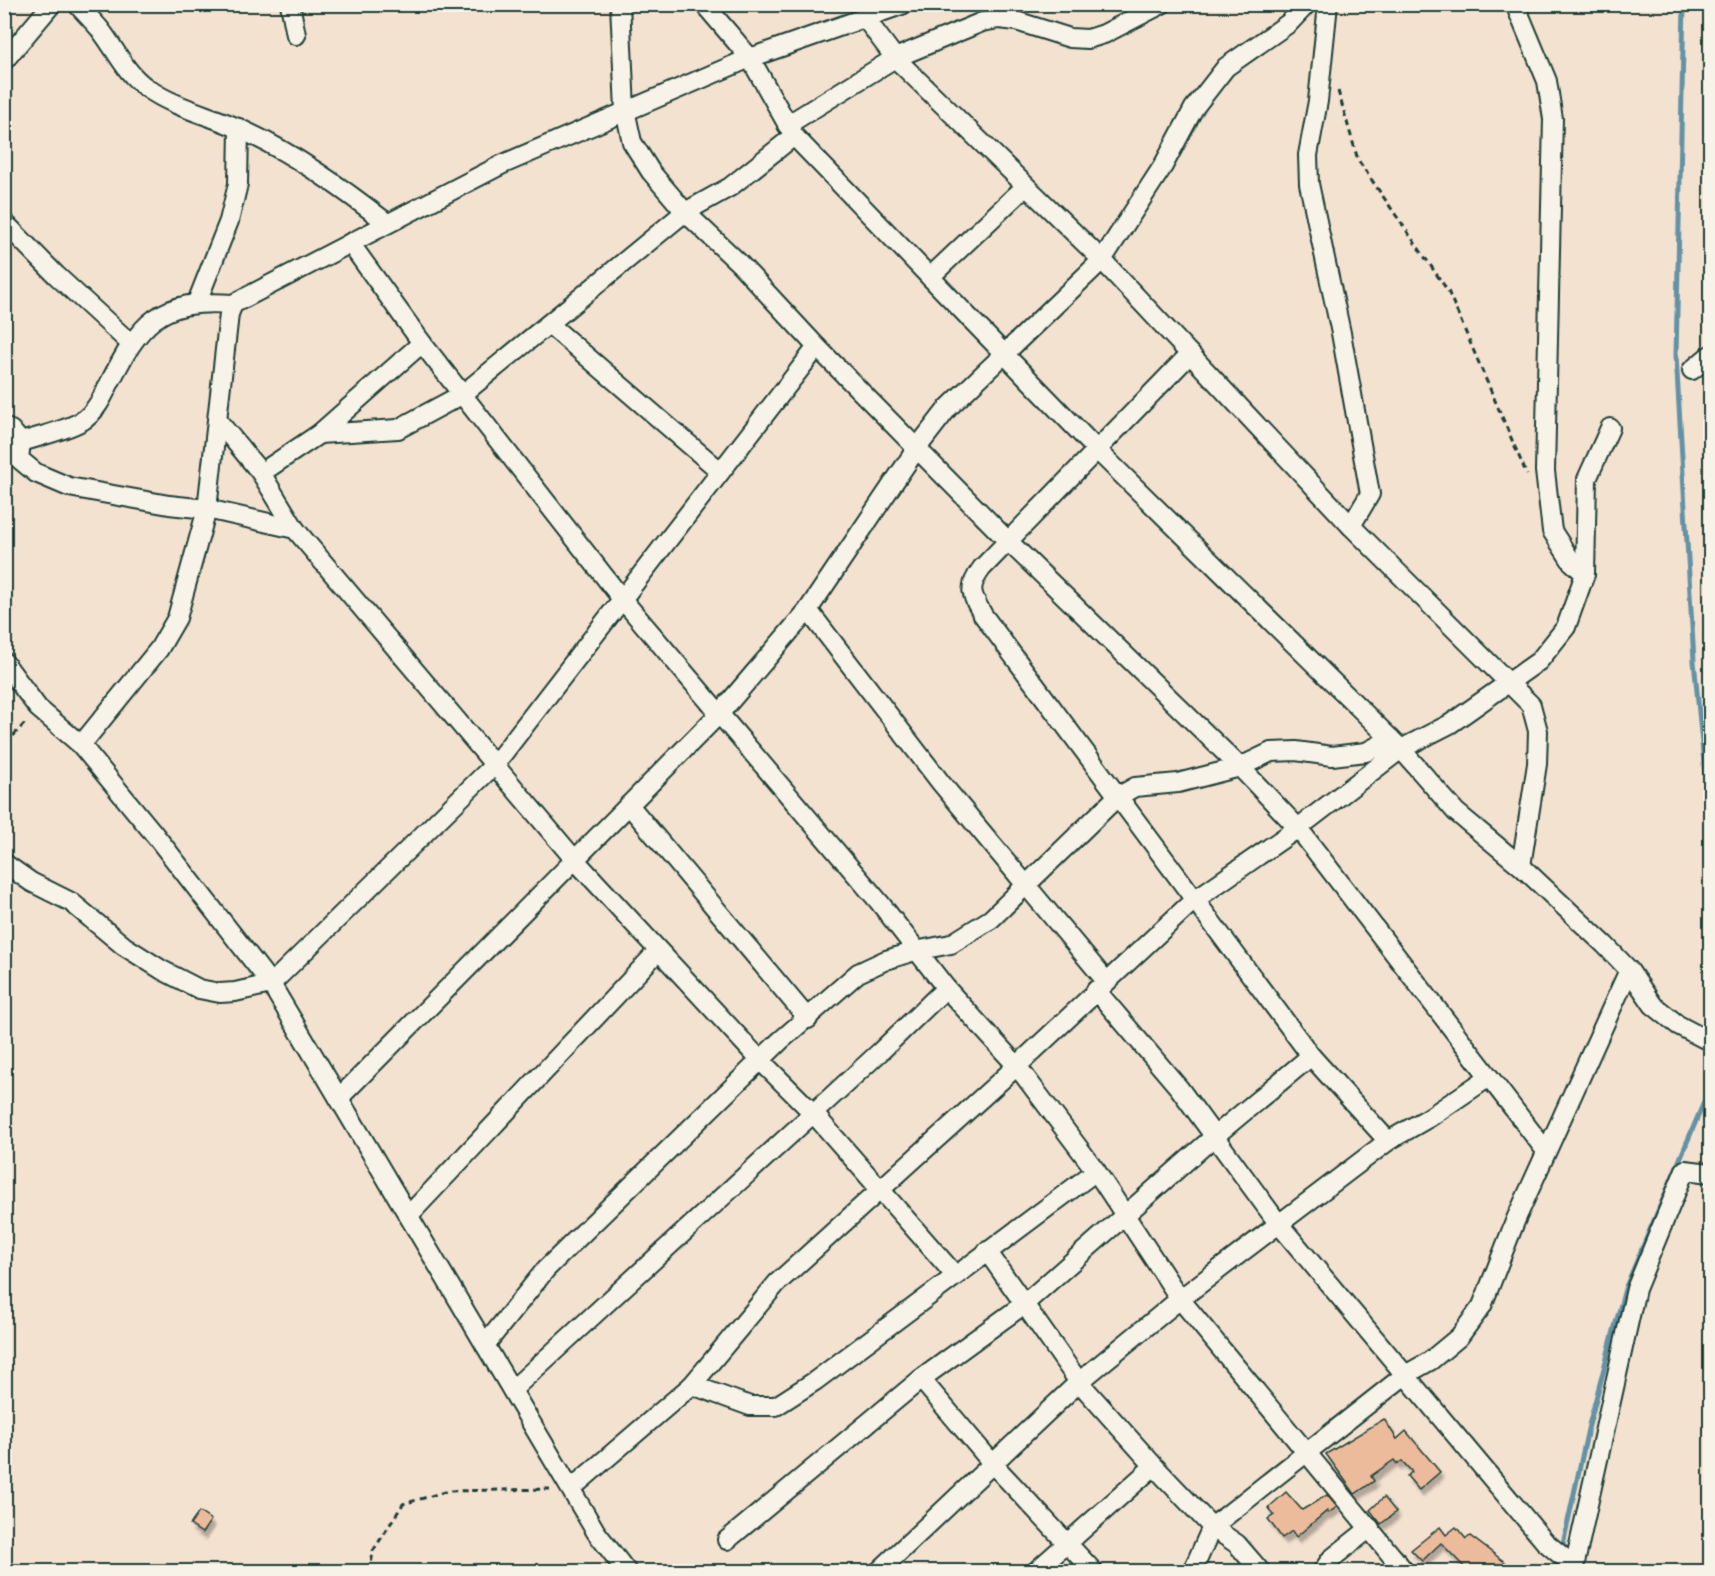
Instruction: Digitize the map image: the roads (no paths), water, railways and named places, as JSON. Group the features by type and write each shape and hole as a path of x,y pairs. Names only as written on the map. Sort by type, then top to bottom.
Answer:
{"street":[{"path":"4,61 52,4"},
{"path":"77,4 99,29 128,72 147,88 173,103 239,129 291,156 350,194 387,222"},
{"path":"290,4 296,35"},
{"path":"620,4 625,110 632,142 651,172 685,212 739,263 817,347 1008,541 1240,767 1298,828 1546,1151"},
{"path":"704,4 750,58 791,130 1097,450 1396,744 1456,812 1521,866 1629,970 1653,1005 1678,1025 1703,1038"},
{"path":"15,454 82,420 100,400 130,343 142,328 160,315 197,302 233,304 387,222 501,165 750,58 904,4"},
{"path":"319,434 398,429 463,394 685,212 730,187 791,130 895,58 982,22 999,19 1016,21 1070,38 1088,39 1104,34 1162,4"},
{"path":"339,1098 721,712 808,610 917,448 948,408 1102,261 1163,166 1194,108 1226,67 1289,23 1307,4"},
{"path":"1329,4 1318,101 1308,155 1309,184 1341,333 1370,494 1351,526"},
{"path":"1515,4 1547,81 1553,119 1545,471 1552,531 1572,562 1585,574"},
{"path":"865,18 895,58 1102,261 1351,526 1531,705 1538,731 1537,764 1521,866"},
{"path":"197,302 229,221 238,184 239,129"},
{"path":"930,277 1024,187"},
{"path":"4,222 56,275 130,343"},
{"path":"350,243 422,344 622,599 721,712 880,903 946,988 1017,1066 1096,1171 1180,1299 1405,1572"},
{"path":"81,745 159,649 177,618 207,509 229,314 233,304"},
{"path":"549,324 720,471"},
{"path":"261,473 319,434 422,344"},
{"path":"4,863 31,882 71,902 124,946 162,970 199,988 220,993 271,984 495,764 817,347"},
{"path":"1190,354 1008,541 972,581 972,596 983,615 1193,901 1311,1056 1388,1141"},
{"path":"1692,370 1710,355"},
{"path":"218,422 261,473 295,529 575,860 760,1060 814,1114 955,1275"},
{"path":"4,427 11,430 15,454 36,473 69,488 207,509 295,529"},
{"path":"485,1345 546,1269 760,1060 858,973 915,951 951,944 991,919 1028,886 1117,797 1135,787 1178,783 1240,767 1271,753 1296,751 1332,756 1366,752 1396,744 1450,724 1539,660 1566,627 1585,574 1587,479 1610,428"},
{"path":"808,610 941,783 1028,886 1216,1135 1278,1223 1545,1542 1573,1569"},
{"path":"4,662 38,708 81,745 155,835 271,984 572,1488 596,1533 627,1572"},
{"path":"572,1488 692,1385 777,1283 1017,1066 1193,901 1298,828 1396,744"},
{"path":"629,805 808,1019"},
{"path":"409,1215 658,951"},
{"path":"1192,1572 1212,1527 1405,1375 1430,1361 1459,1338 1482,1306 1546,1151 1629,970"},
{"path":"512,1390 814,1114 946,988"},
{"path":"727,1540 921,1379 1023,1305 1216,1135 1311,1056"},
{"path":"878,1572 1078,1382 1180,1299 1388,1141 1430,1117 1489,1077"},
{"path":"1573,1569 1636,1290 1685,1170 1710,1173"},
{"path":"692,1385 750,1406 776,1406 815,1381 1096,1171"},
{"path":"987,1251 1078,1382 1212,1527 1237,1544 1261,1572"},
{"path":"921,1379 992,1463 1094,1572"},
{"path":"1035,1572 1154,1466"},
{"path":"1322,1572 1331,1559 1370,1528"}],"waterway":[{"path":"1684,4 1676,355 1694,661 1710,825"},
{"path":"1562,1549 1588,1429 1625,1289 1704,1102 1710,1073"}]}
